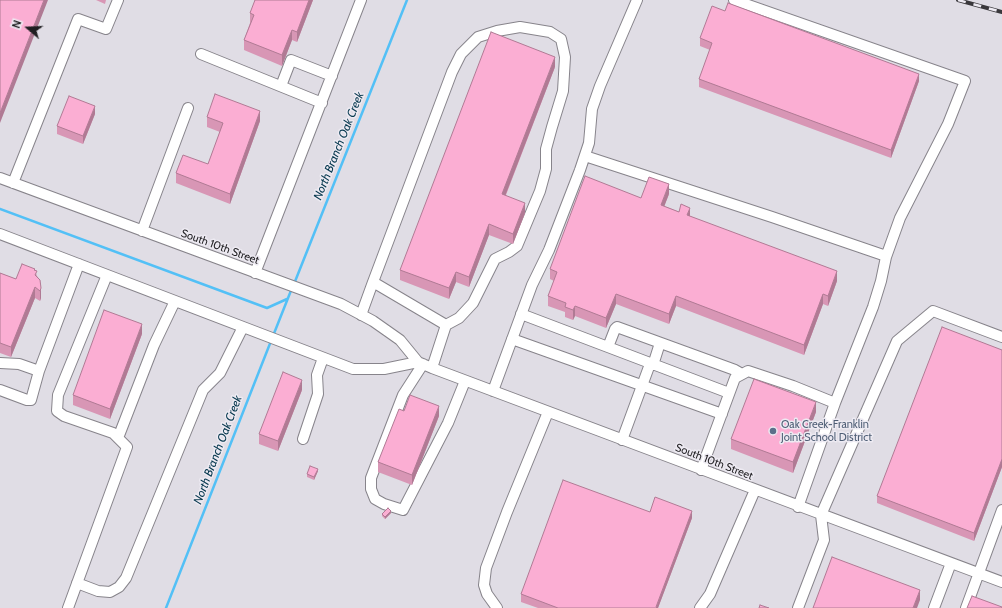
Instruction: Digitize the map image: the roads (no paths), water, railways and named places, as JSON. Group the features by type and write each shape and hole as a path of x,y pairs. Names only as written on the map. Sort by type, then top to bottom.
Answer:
{"street":[{"path":"13,183 78,19 106,29 118,0"},
{"path":"255,273 361,0"},
{"path":"493,391 532,285 549,250 585,156 589,143 592,109 600,86 637,0"},
{"path":"734,0 965,81 948,124 900,218 886,256 881,281 873,307 798,507"},
{"path":"362,315 452,72 462,54 478,37 497,31 520,27 550,32 561,39 565,57 564,92 546,149 546,169 540,190 517,246 495,259 473,303 459,318 446,325 424,365 403,395 371,478 371,489 375,499 384,504 403,510 448,423 465,381"},
{"path":"201,54 322,102"},
{"path":"281,86 291,60 332,76"},
{"path":"142,231 188,108"},
{"path":"585,156 764,214 886,256"},
{"name":"South 10th Street","path":"0,178 341,304 373,320 400,340 424,365 798,507 1002,582"},
{"path":"0,234 353,369 384,369 424,365"},
{"path":"0,390 27,400 31,400 39,371 79,264"},
{"path":"68,608 127,447 113,433 64,416 57,411 58,396 107,275"},
{"path":"373,282 446,325"},
{"path":"118,438 154,345 175,301"},
{"path":"798,608 824,540 822,515 898,341 933,311 1002,337"},
{"path":"521,314 729,393"},
{"path":"77,583 98,590 110,592 120,587 126,578 203,390 220,373 243,327"},
{"path":"608,347 617,327 660,344 736,370 742,374"},
{"path":"512,339 722,414"},
{"path":"622,440 642,386 660,344"},
{"path":"303,438 318,394 317,375 323,358"},
{"path":"0,363 19,364 39,371"},
{"path":"701,470 735,378 748,371 793,386 836,403"},
{"path":"497,608 487,594 484,585 486,568 548,412"},
{"path":"700,608 710,594 755,490"},
{"path":"966,608 1002,510"},
{"path":"934,608 951,563"}],"waterway":[{"name":"North Branch Oak Creek","path":"294,284 407,0"},
{"name":"North Branch Oak Creek","path":"0,209 267,308 287,299"},
{"name":"North Branch Oak Creek","path":"273,336 292,288"},
{"name":"North Branch Oak Creek","path":"166,608 271,341"}],"railway":[{"path":"958,0 1002,12"}],"place":[{"name":"Oak Creek-Franklin Joint School District","path":"773,431"}]}
